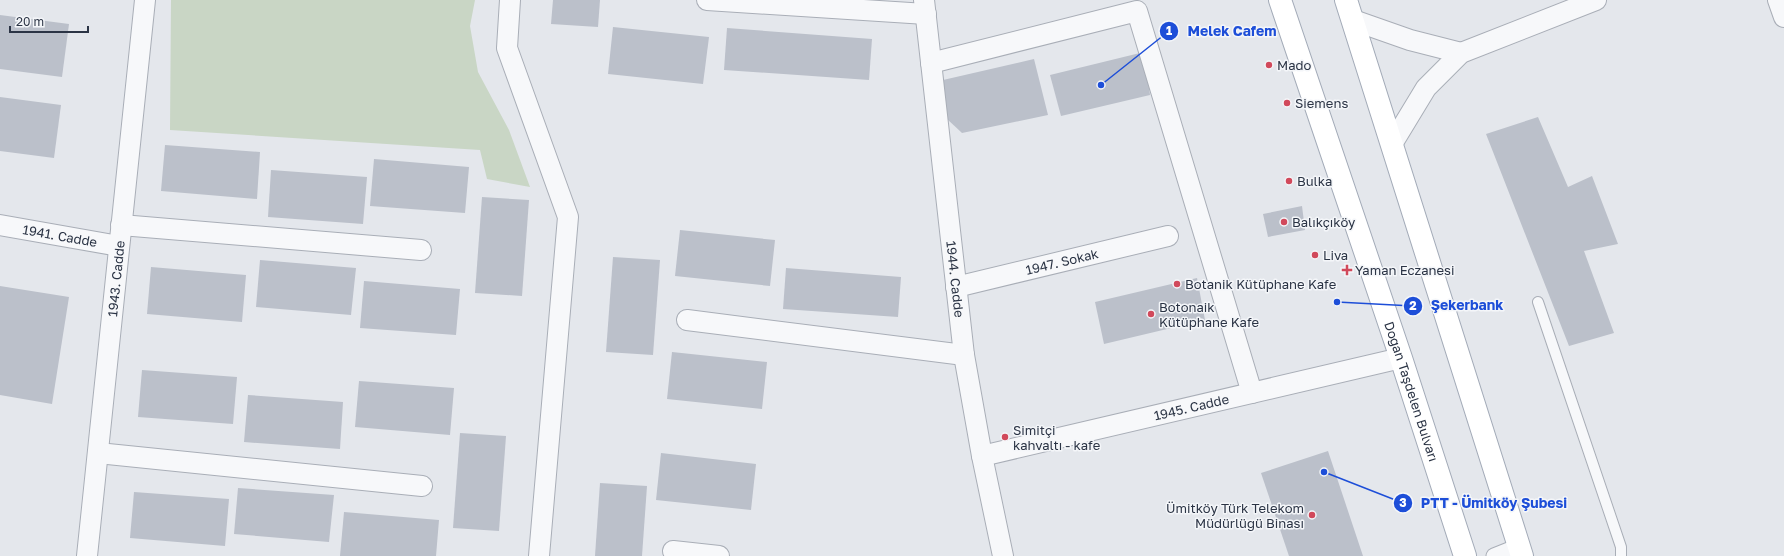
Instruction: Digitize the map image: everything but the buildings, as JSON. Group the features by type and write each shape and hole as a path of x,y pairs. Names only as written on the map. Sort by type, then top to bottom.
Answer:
{"main road":[{"name":"Doğan Taşdelen Bulvarı","path":"1280,0 1401,358 1465,556"},
{"path":"1349,10 1521,551"}],"street":[{"name":"1943. Cadde","path":"87,556 145,0"},
{"path":"510,0 507,48 568,217 539,556"},
{"path":"707,0 925,7"},
{"path":"1392,144 1426,88 1461,53 1596,0"},
{"path":"1778,0 1784,17"},
{"name":"1944. Cadde","path":"925,7 964,355 982,456 1003,556"},
{"path":"1349,10 1410,40 1461,53"},
{"path":"931,63 1137,11 1252,393"},
{"name":"1941. Cadde","path":"0,225 119,246"},
{"path":"121,225 421,250"},
{"name":"1947. Sokak","path":"956,287 1168,236"},
{"path":"687,320 964,355"},
{"name":"1945. Cadde","path":"982,456 1401,358"},
{"path":"98,454 422,486"},
{"path":"673,551 719,556"},
{"path":"1494,556 1521,551"}],"lane":[{"path":"1538,302 1622,547 1621,556"}],"green space":[{"path":"171,0 475,0 470,26 478,72 509,130 530,187 487,179 480,150 170,130"}],"place":[{"name":"Mado","path":"1269,65"},
{"name":"Melek Cafem","path":"1101,85"},
{"name":"Siemens","path":"1287,103"},
{"name":"Bulka","path":"1289,181"},
{"name":"Balıkçıköy","path":"1284,222"},
{"name":"Liva","path":"1315,255"},
{"name":"Yaman Eczanesi","path":"1347,270"},
{"name":"Botanik Kütüphane Kafe","path":"1177,284"},
{"name":"Şekerbank","path":"1337,302"},
{"name":"Botonaik Kütüphane Kafe","path":"1151,314"},
{"name":"Simitçi kahvaltı - kafe","path":"1005,437"},
{"name":"PTT - Ümitköy Şubesi","path":"1324,472"},
{"name":"Ümitköy Türk Telekom Müdürlüğü Binası","path":"1312,515"}]}
